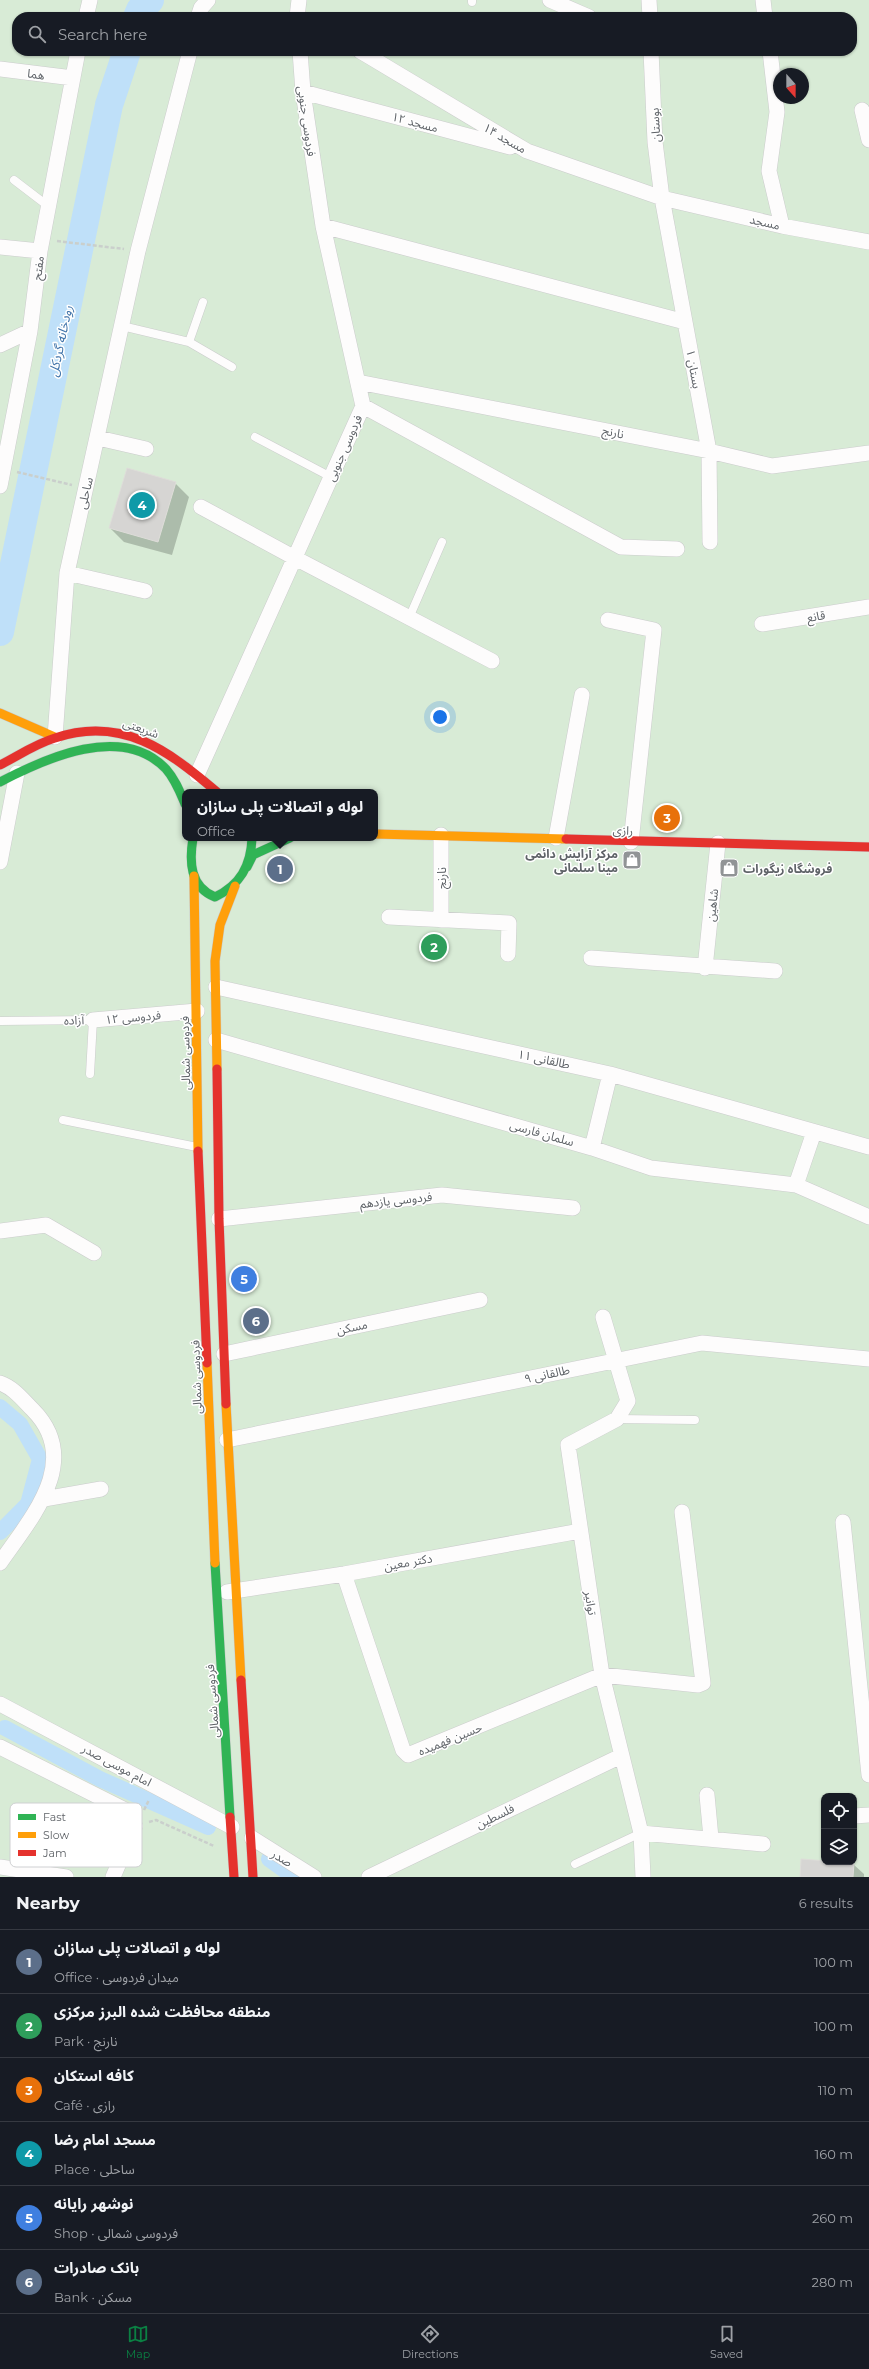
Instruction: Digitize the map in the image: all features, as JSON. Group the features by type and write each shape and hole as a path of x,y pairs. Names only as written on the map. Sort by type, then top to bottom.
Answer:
{"street":[{"path":"200,12 208,0"},
{"path":"550,0 578,12"},
{"path":"649,0 650,12"},
{"path":"763,0 764,12"},
{"name":"مفتح","path":"0,486 30,331 41,245 77,56"},
{"name":"ساحلی","path":"55,737 68,573 138,251 189,56"},
{"name":"فردوسی جنوبی","path":"197,775 364,406 323,226 303,92 300,56"},
{"name":"مسجد ۱۴","path":"368,56 527,151 662,198"},
{"name":"بوستان","path":"651,56 655,142 662,198"},
{"path":"771,56 777,112 769,171 782,226"},
{"name":"هما","path":"0,68 73,78"},
{"name":"مسجد ۱۲","path":"303,92 527,151"},
{"path":"862,110 869,140"},
{"name":"مسجد","path":"662,198 782,226 869,242"},
{"name":"بستان ۱","path":"662,198 709,451 710,542"},
{"path":"323,226 685,322"},
{"path":"0,247 41,245"},
{"path":"0,345 30,331"},
{"name":"نارنج","path":"358,382 709,451 772,466 869,453"},
{"path":"364,406 621,547 677,549"},
{"path":"98,438 146,449"},
{"path":"202,507 295,558 492,661"},
{"path":"68,573 145,591"},
{"name":"قانع","path":"762,624 869,607"},
{"path":"608,620 654,630 631,842"},
{"path":"556,838 582,695"},
{"path":"0,713 55,737"},
{"name":"شریعتی","path":"0,765 55,737 97,730 124,732 150,742 173,754 213,789"},
{"name":"شریعتی","path":"0,782 51,758 84,750 129,749 149,757 166,769 182,796"},
{"path":"0,862 17,773"},
{"name":"رازی","path":"378,834 869,848"},
{"name":"نارنج","path":"441,835 441,920"},
{"path":"193,841 190,862 198,887 206,895 215,897 225,893 235,886 243,876 253,855 283,841"},
{"path":"243,876 249,863 252,841"},
{"name":"شاهین","path":"705,968 718,843"},
{"name":"فردوسی شمالی","path":"194,876 198,1148 216,1592 234,1877"},
{"path":"235,886 220,925 215,961 219,1219 227,1440 254,1877"},
{"path":"389,917 509,923 508,954"},
{"path":"590,958 705,968 775,971"},
{"name":"طالقانی ۱۱","path":"216,986 610,1074 869,1147"},
{"name":"فردوسی ۱۲","path":"93,1020 197,1011"},
{"name":"سلمان فارسی","path":"216,1040 592,1148 651,1168 796,1185 869,1217"},
{"path":"592,1148 610,1074"},
{"path":"796,1185 814,1132"},
{"name":"فردوسی یازدهم","path":"219,1219 442,1195 573,1208"},
{"path":"0,1231 46,1225 94,1253"},
{"name":"مسکن","path":"224,1354 480,1300"},
{"path":"603,1317 628,1401 617,1419"},
{"name":"طالقانی ۹","path":"227,1440 702,1342 869,1359"},
{"path":"0,1383 10,1387 41,1419 53,1445 53,1472 44,1499 0,1563"},
{"name":"توانیر","path":"617,1419 568,1445 602,1675 641,1833 643,1877"},
{"path":"44,1499 101,1489"},
{"path":"602,1675 698,1685 703,1683 682,1512"},
{"path":"843,1522 863,1644 869,1775"},
{"name":"دکتر معین","path":"216,1592 237,1591 275,1583 344,1574 580,1531"},
{"name":"حسین فهمیده","path":"344,1574 404,1750 408,1755 602,1675"},
{"name":"امام موسی صدر","path":"1,1708 156,1785 232,1827"},
{"path":"0,1747 111,1803"},
{"name":"فلسطین","path":"369,1877 621,1756"},
{"path":"707,1795 711,1838"},
{"path":"857,1816 869,1815"},
{"path":"641,1833 711,1838 762,1844"},
{"name":"صدر","path":"252,1838 314,1877"},
{"path":"0,1867 66,1877"},
{"path":"113,1877 117,1867"}],"lane":[{"path":"14,180 48,206"},
{"path":"189,342 203,302"},
{"path":"122,326 189,342 232,367"},
{"path":"254,437 331,477"},
{"path":"409,618 442,542"},
{"name":"آزاده","path":"0,1021 93,1020 90,1074"},
{"path":"64,1120 198,1148"},
{"path":"617,1419 695,1420"},
{"path":"575,1864 641,1833"}],"path":[{"path":"41,245 138,251"},
{"path":"4,469 86,489"},
{"path":"142,1812 156,1785"},
{"path":"142,1824 156,1820 233,1855"}],"green space":[{"path":"0,0 869,0 869,1877 0,1877"}],"building":[{"path":"127,468 176,482 158,542 109,528"},
{"path":"801,1859 821,1861 821,1865 854,1865 853,1877 800,1877"}],"waterway":[{"name":"رودخانه گردکل","path":"139,12 150,0"},
{"name":"رودخانه گردکل","path":"0,632 109,105 125,56"},
{"path":"0,1407 20,1424 40,1459 28,1504 0,1532"},
{"path":"5,1728 100,1779 208,1827"},
{"path":"269,1859 294,1877"}],"traffic: fast":[{"path":"0,782 39,763 61,755 84,749 106,747 128,748 148,755 166,769 175,781 182,797"},
{"path":"193,841 191,856 193,873 200,887 215,897 231,887 242,874 249,857 252,841"},
{"path":"247,867 253,855 283,841"},
{"path":"215,1563 230,1817"}],"traffic: slow":[{"path":"0,713 55,737"},
{"path":"378,834 566,839"},
{"path":"194,876 198,1151"},
{"path":"217,1069 215,961 220,925 235,886"},
{"path":"207,1363 215,1563"},
{"path":"226,1404 241,1680"}],"traffic: jam":[{"path":"0,765 55,738 79,732 102,731 123,734 143,741 181,763 213,789"},
{"path":"566,839 869,847"},
{"path":"217,1069 219,1219 226,1404"},
{"path":"198,1151 207,1363"},
{"path":"241,1680 253,1877"},
{"path":"230,1817 234,1877"}],"place":[{"name":"مسجد امام رضا","path":"142,505"},
{"name":"کافه استکان","path":"667,818"},
{"name":"مرکز آرایش دائمی مینا سلمانی","path":"632,860"},
{"name":"فروشگاه زیگورات","path":"729,868"},
{"name":"لوله و اتصالات پلی سازان","path":"280,869"},
{"name":"منطقه محافظت شده البرز مرکزی","path":"434,947"},
{"name":"نوشهر رایانه","path":"244,1279"},
{"name":"بانک صادرات","path":"256,1321"}]}
